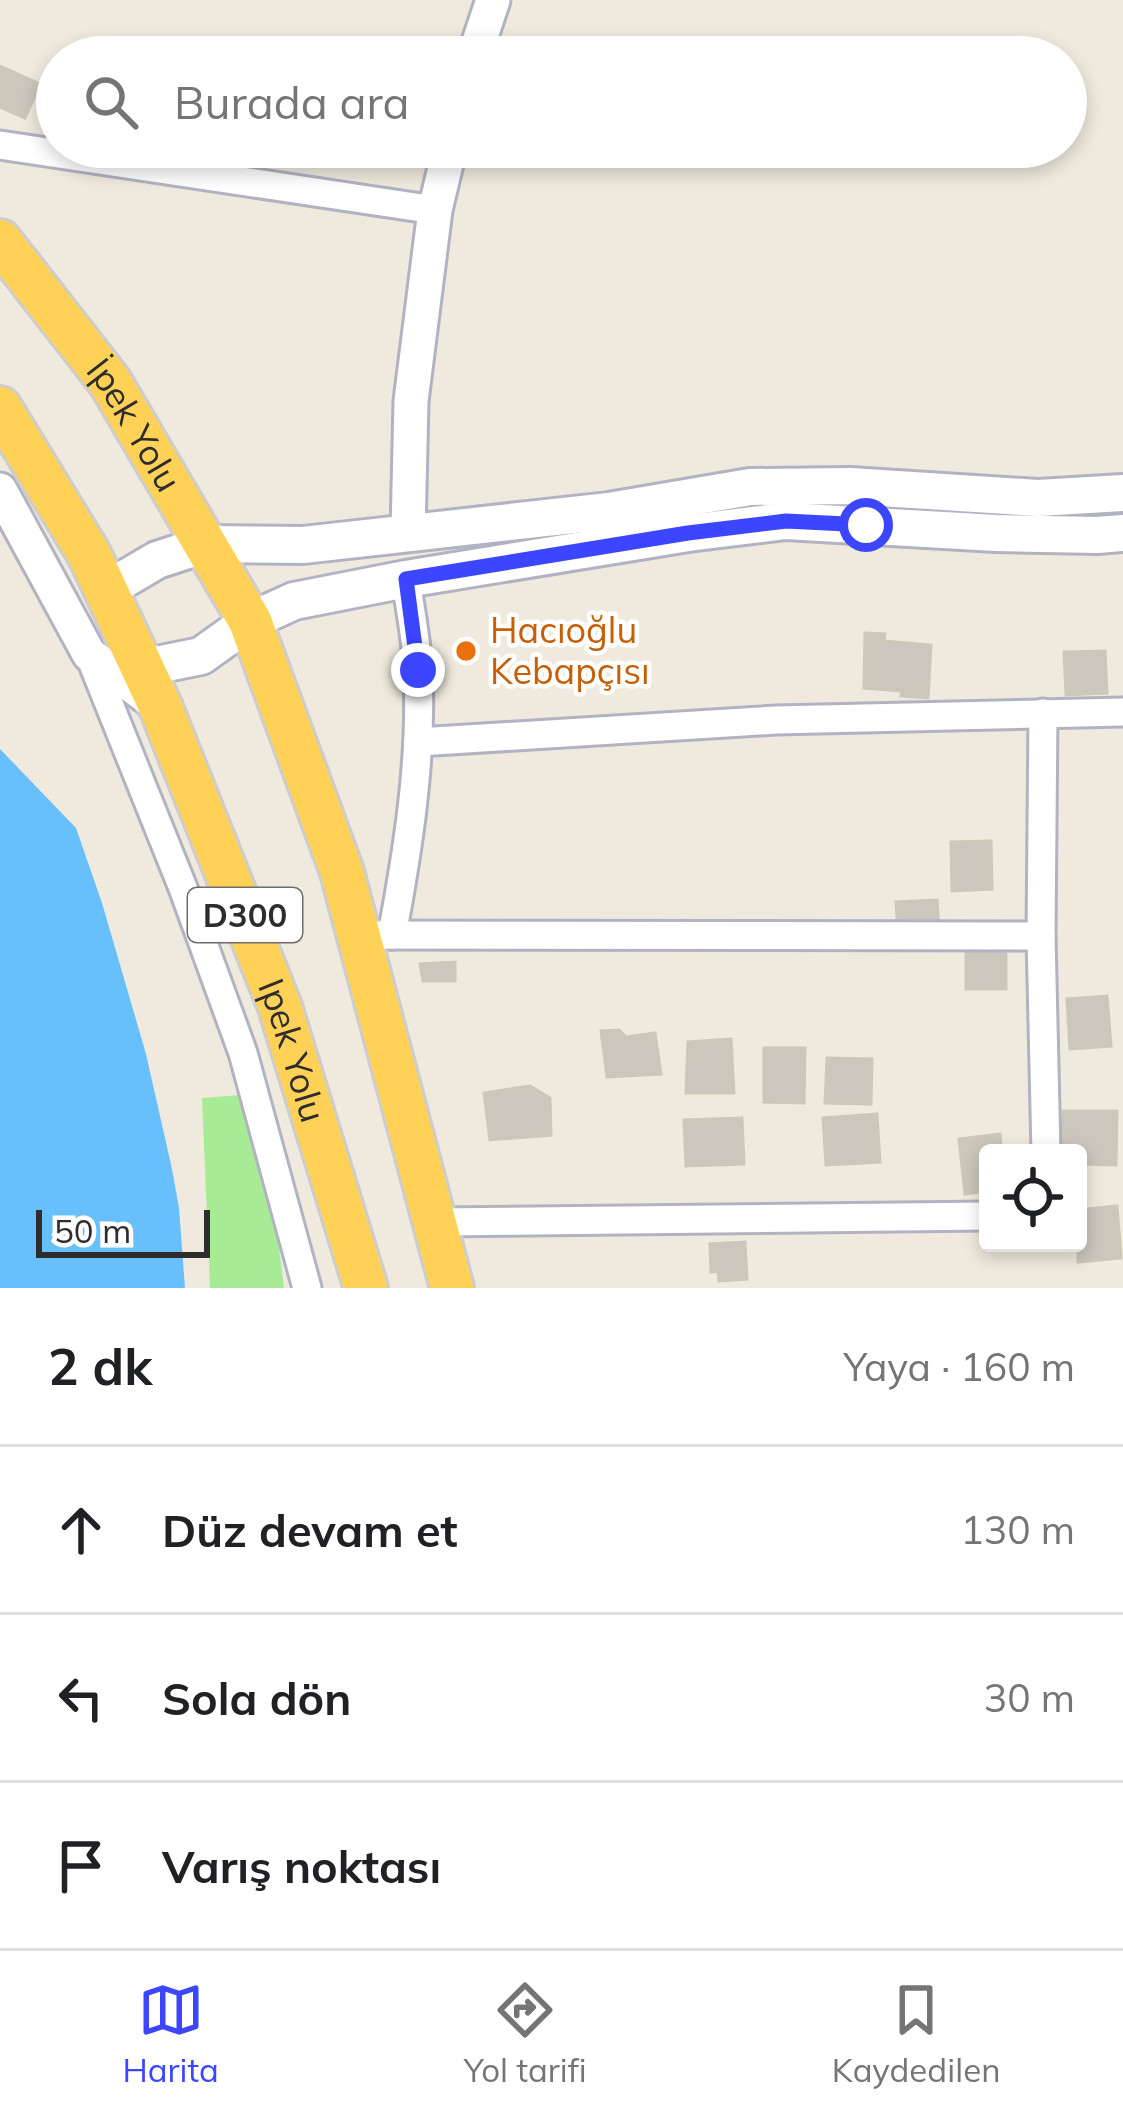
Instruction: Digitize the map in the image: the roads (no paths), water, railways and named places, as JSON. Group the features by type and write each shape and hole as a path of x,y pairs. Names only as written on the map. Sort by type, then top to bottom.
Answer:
{"highway":[{"name":"İpek Yolu","path":"0,241 110,382 250,621"},
{"name":"D300","path":"0,408 97,572"},
{"name":"Ipek Yolu","path":"97,572 161,708 280,1007 366,1288"},
{"name":"D300","path":"250,621 342,872 375,935 452,1288"}],"main road":[{"path":"97,572 206,544 303,545 609,511 750,487 850,486 1038,498 1123,493"},
{"path":"142,668 201,656 250,621 294,601 688,533 786,521 1123,533"}],"street":[{"path":"481,36 493,0"},
{"path":"0,145 36,150"},
{"path":"154,168 435,210"},
{"path":"408,533 412,400 435,210 445,168"},
{"path":"0,490 89,654 182,888 243,1053 307,1288"},
{"path":"406,579 418,670 418,742 407,856 375,935 1041,936"},
{"path":"89,654 161,708"},
{"path":"418,742 776,720 1123,712"},
{"path":"1043,713 1046,1144"},
{"path":"243,1053 296,1058"},
{"path":"435,1222 979,1216"}],"water":[{"path":"0,749 76,828 102,903 146,1054 172,1169 185,1288 0,1288"}],"place":[{"name":"Hacıoğlu Kebapçısı","path":"466,651"}]}
